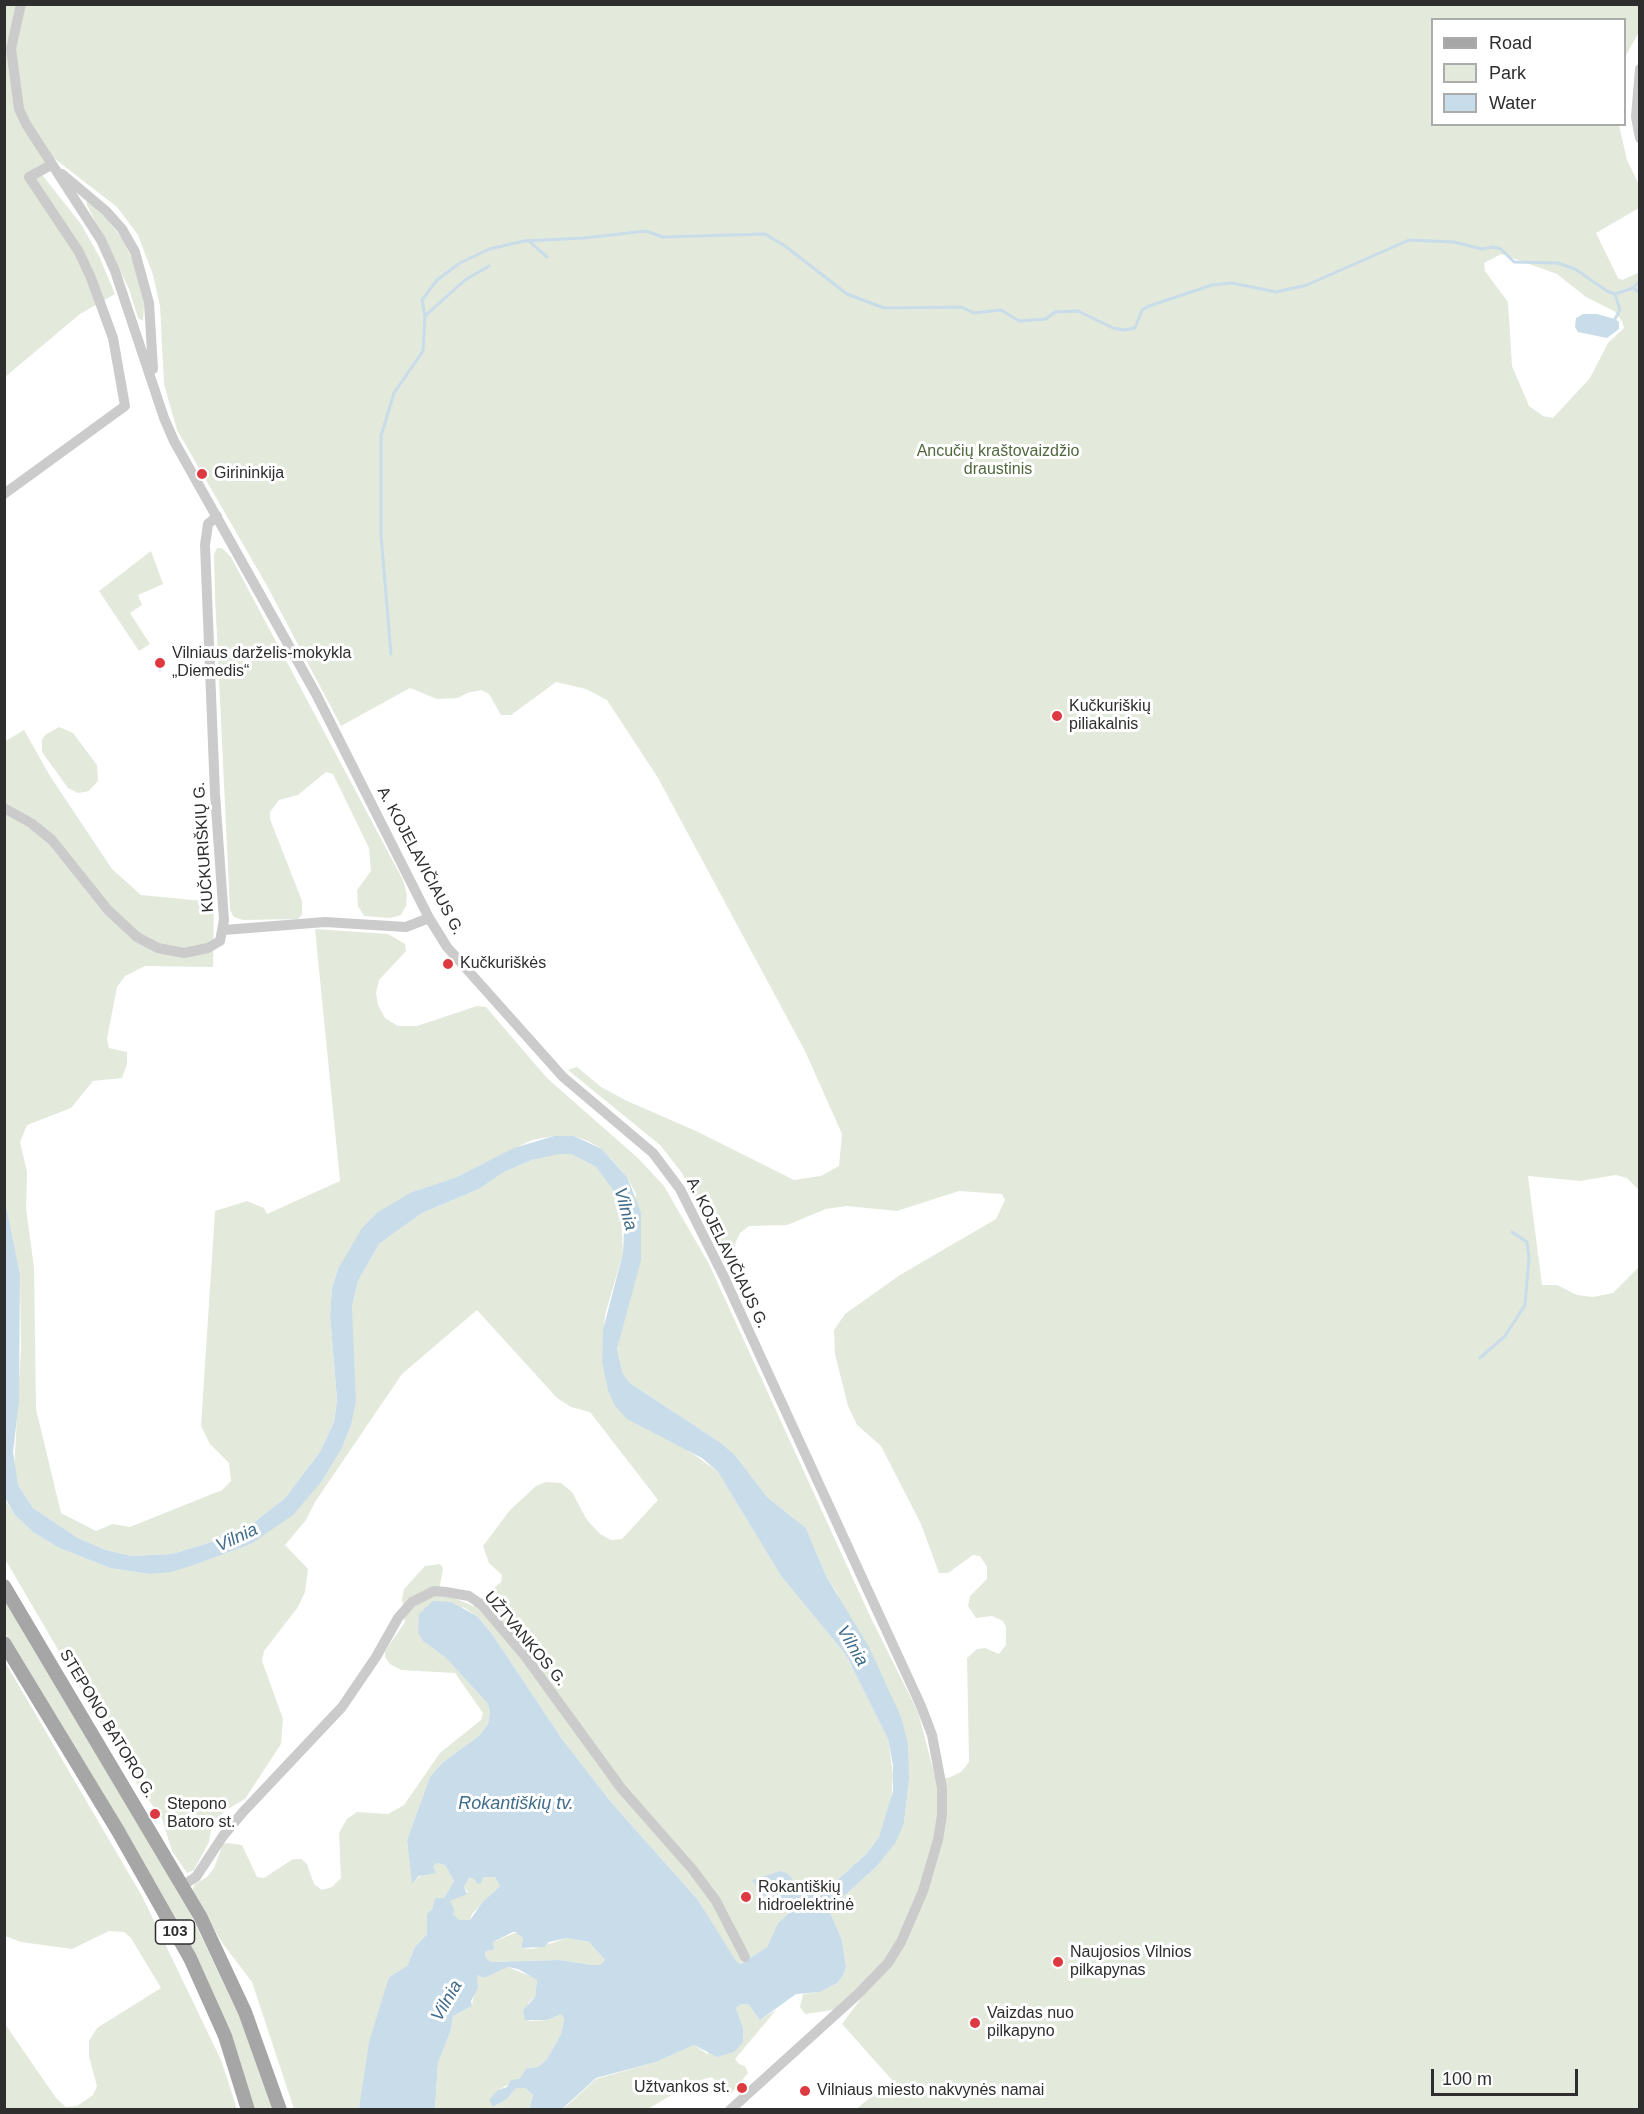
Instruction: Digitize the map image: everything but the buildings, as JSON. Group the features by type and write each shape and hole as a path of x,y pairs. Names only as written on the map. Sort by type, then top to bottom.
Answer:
{"main road":[{"name":"STEPONO BATORO G.","path":"4,1586 183,1885 245,2012 280,2109"},
{"name":"103","path":"4,1643 118,1831 194,1966 225,2036 248,2109"}],"street":[{"name":"A. KOJELAVIČIAUS G.","path":"21,4 12,49 16,94 26,124 88,219 115,271 174,441 347,753 429,918 464,968 563,1077 653,1154 680,1188 724,1277 921,1706 932,1735 942,1788 941,1823 923,1891 901,1942 888,1963 857,1995 730,2109"},
{"path":"1640,69 1636,117 1640,138"},
{"name":"A. KOJELAVIČIAUS G.","path":"51,165 106,211 122,229 135,252 149,303 153,385"},
{"path":"4,494 125,406 113,338 91,278 74,242 29,177 51,165"},
{"name":"KUČKURIŠKIŲ G.","path":"4,808 31,823 52,840 108,910 137,937 158,948 184,953 208,948 220,940 224,930 205,560 208,524 217,516"},
{"path":"224,930 325,922 406,927 429,918"},
{"name":"UŽTVANKOS G.","path":"183,1885 196,1877 223,1836 243,1812 342,1707 376,1657 398,1618 412,1602 434,1591 446,1592 469,1596 482,1605 525,1656 621,1788 693,1870 716,1901 745,1957"}],"green space":[{"name":"Ancučių kraštovaizdžio draustinis","path":"5,5 1639,5 1639,32 1626,55 1626,18 1431,18 1431,126 1619,126 1627,160 1639,185 1639,208 1596,233 1618,278 1622,280 1640,272 1639,1190 1627,1178 1616,1175 1580,1181 1528,1176 1542,1285 1557,1285 1577,1295 1593,1297 1613,1293 1639,1267 1639,2109 856,2109 892,2080 842,2024 862,1997 833,2010 805,2014 800,2007 803,1994 820,1992 837,1983 843,1976 846,1967 842,1940 829,1910 877,1866 904,1823 909,1780 837,1593 826,1576 806,1528 767,1497 735,1455 721,1443 630,1383 623,1374 617,1349 625,1313 636,1194 627,1177 615,1163 602,1149 588,1141 574,1136 554,1136 532,1140 457,1177 412,1192 338,1269 332,1288 330,1315 337,1400 334,1422 320,1452 285,1498 247,1528 228,1537 172,1554 132,1556 106,1550 78,1538 33,1508 18,1485 14,1470 21,1347 20,1274 4,1195 4,742 24,730 50,776 112,869 141,895 214,902 213,967 145,966 125,976 117,987 107,1039 109,1048 127,1052 127,1064 122,1078 93,1081 71,1108 27,1125 20,1142 27,1172 26,1208 34,1268 36,1409 61,1513 96,1531 113,1524 130,1527 222,1490 231,1481 229,1463 210,1444 201,1426 215,1211 247,1201 264,1208 267,1214 340,1181 315,929 388,934 405,944 406,951 379,980 376,993 378,1005 385,1018 398,1026 417,1026 477,1006 486,1007 547,1078 639,1159 664,1186 709,1264 870,1616 918,1712 936,1780 961,1772 969,1762 967,1658 977,1649 985,1648 999,1654 1006,1645 1006,1627 1003,1621 992,1616 976,1618 968,1606 970,1596 987,1579 987,1567 980,1556 973,1555 948,1573 939,1573 921,1524 881,1446 857,1425 848,1406 835,1354 834,1330 845,1314 900,1275 996,1219 1005,1200 1002,1194 959,1191 897,1211 847,1206 826,1209 787,1225 749,1226 740,1233 735,1244 735,1256 729,1263 682,1173 660,1145 568,1070 577,1067 601,1087 627,1101 696,1131 794,1180 821,1176 839,1166 842,1134 805,1051 658,778 607,700 586,689 556,682 511,715 501,715 489,694 481,690 458,698 437,699 410,688 341,726 266,584 177,430 164,384 160,306 153,275 138,235 117,207 55,159 36,167 81,224 99,256 115,294 80,314 5,377","holes":["1501,254 1557,274 1586,297 1614,311 1622,321 1624,328 1608,343 1590,378 1553,418 1543,416 1529,406 1512,366 1508,302 1485,271 1484,263"]},
{"path":"88,201 108,220 123,240 133,261 144,304 143,321 138,318 129,289 86,203"},
{"path":"217,548 222,548 231,557 403,880 407,895 406,906 401,915 390,918 364,916 358,906 357,890 371,871 369,848 333,774 326,772 298,795 279,800 270,812 270,819 302,901 302,915 298,919 243,920 234,917 230,910 215,596 214,554"},
{"path":"151,551 163,584 138,595 142,605 130,613 150,644 139,651 99,591"},
{"path":"59,727 73,733 97,765 98,781 89,791 78,793 68,788 42,752 42,740 45,735"},
{"path":"559,1153 571,1154 596,1167 615,1193 621,1212 623,1253 605,1315 602,1362 685,1448 718,1472 781,1576 846,1655 888,1739 893,1774 891,1804 879,1837 867,1853 820,1896 804,1892 788,1874 753,1880 765,1897 772,1893 776,1895 789,1913 778,1923 767,1947 741,1964 736,1962 698,1900 611,1802 562,1739 492,1634 477,1616 463,1607 423,1641 445,1657 488,1704 490,1713 488,1724 480,1735 442,1763 430,1777 407,1840 412,1883 437,1863 445,1865 454,1881 444,1898 435,1898 432,1909 427,1915 427,1934 415,1947 407,1966 389,1977 359,2109 294,2109 252,1982 223,1944 204,1912 192,1891 195,1884 207,1877 214,1868 223,1844 227,1843 242,1845 257,1877 264,1878 293,1859 301,1859 307,1864 314,1884 322,1890 332,1887 341,1878 339,1833 347,1819 357,1812 388,1814 404,1805 440,1753 481,1720 483,1713 455,1673 401,1670 390,1664 385,1657 385,1651 405,1622 402,1599 404,1589 425,1566 440,1564 443,1568 438,1596 454,1598 473,1606 501,1582 502,1575 489,1563 483,1546 510,1510 536,1486 546,1482 561,1483 572,1492 587,1520 600,1534 611,1540 622,1539 658,1500 590,1412 571,1407 557,1398 477,1310 402,1374 315,1502 306,1520 285,1545 308,1569 305,1592 298,1607 264,1651 262,1661 283,1719 281,1744 245,1799 226,1810 212,1823 209,1842 194,1870 187,1873 172,1851 162,1819 133,1778 5,1559 4,1498 15,1515 33,1532 57,1547 110,1568 149,1574 197,1564 251,1544 322,1481 342,1448 351,1425 352,1307 358,1281 379,1244 422,1213 479,1189 504,1172 532,1160"},
{"path":"4,1596 189,1911 245,2028 274,2109 254,2109 122,1830 5,1632"},
{"path":"5,1662 142,1896 221,2060 237,2109 5,2109 5,2024 56,2098 66,2107 77,2106 93,2095 97,2086 89,2057 89,2041 97,2028 161,1988 131,1938 124,1932 109,1931 72,1949 21,1942 5,1936"},
{"path":"482,1877 495,1877 500,1886 472,1914 470,1920 459,1921 453,1914 450,1901 468,1892 464,1887 469,1878 473,1878 477,1884"},
{"path":"517,1932 523,1938 521,1948 533,1949 567,1938 589,1942 605,1960 600,1965 592,1965 560,1960 491,1962 486,1958 485,1952 491,1950 493,1942"},
{"path":"508,1967 537,1979 535,1997 528,2003 529,2021 548,2020 561,2014 564,2019 561,2034 547,2059 538,2067 527,2068 519,2079 498,2090 493,2107 507,2099 516,2088 525,2088 533,2095 529,2109 435,2110 438,2063 451,2030 453,2016 472,2006 477,1975 484,1978"},
{"path":"741,2004 748,2004 760,2020 777,2009 735,2059 739,2064 745,2066 748,2073 729,2096 712,2077 693,2082 648,2109 562,2110 596,2079 656,2062 694,2045 707,2054 743,2028 736,2008"}],"water":[{"path":"1583,314 1597,314 1615,319 1619,322 1619,329 1607,338 1578,332 1575,327 1576,318"},
{"name":"Rokantiškių tv.","path":"554,1136 574,1136 602,1149 627,1177 641,1212 641,1260 617,1349 623,1374 630,1383 721,1443 735,1455 767,1497 806,1528 826,1576 869,1647 901,1717 908,1744 909,1780 904,1823 896,1842 877,1866 829,1910 842,1940 846,1967 843,1976 837,1983 820,1992 796,1994 760,2020 748,2004 741,2004 736,2008 743,2028 743,2042 734,2052 717,2057 694,2045 656,2062 596,2078 562,2109 529,2110 533,2095 525,2088 516,2088 507,2099 493,2107 489,2100 498,2090 507,2087 511,2080 519,2079 527,2068 538,2067 547,2059 561,2034 564,2019 561,2014 548,2020 525,2020 523,2010 535,1997 537,1980 518,1969 508,1967 484,1978 477,1975 478,1988 471,2001 472,2006 453,2016 451,2030 438,2063 435,2109 359,2109 369,2042 389,1977 407,1966 415,1947 427,1934 427,1914 432,1909 435,1898 444,1898 454,1881 445,1865 437,1863 433,1866 436,1873 419,1876 412,1884 407,1840 430,1777 442,1763 480,1735 488,1724 490,1713 488,1704 445,1657 423,1641 418,1632 419,1614 433,1601 451,1602 477,1616 492,1634 562,1739 611,1802 698,1900 736,1961 741,1964 767,1947 778,1923 789,1913 776,1895 772,1893 765,1897 752,1880 781,1871 788,1874 804,1892 820,1896 867,1853 879,1837 893,1791 893,1765 888,1739 846,1655 781,1576 718,1472 702,1458 627,1419 615,1406 608,1390 602,1362 603,1330 623,1253 624,1230 615,1193 596,1167 571,1154 559,1154 532,1160 504,1172 479,1189 422,1213 379,1244 358,1281 352,1307 356,1401 351,1425 342,1448 322,1481 293,1515 251,1544 171,1572 149,1574 110,1568 57,1547 33,1532 15,1515 5,1498 4,1195 20,1274 19,1401 13,1452 18,1485 33,1508 78,1538 106,1550 132,1556 172,1554 228,1537 247,1528 285,1498 320,1452 334,1422 337,1400 330,1315 332,1288 338,1269 362,1228 378,1212 412,1192 457,1177 514,1148","holes":["483,1877 495,1877 500,1886 482,1903 470,1920 459,1920 453,1914 454,1909 450,1901 467,1894 464,1887 469,1878 473,1878 477,1884 481,1883","513,1932 523,1938 521,1948 544,1947 549,1942 567,1938 589,1942 605,1960 600,1965 592,1965 560,1960 491,1962 486,1958 485,1952 494,1949 493,1942"]}],"waterway":[{"path":"391,654 381,535 381,436 394,393 423,351 425,316 422,300 437,280 460,263 489,249 524,241 584,238 646,231 663,237 765,234 785,246 847,294 884,308 961,307 974,313 1001,310 1019,321 1046,319 1055,312 1078,311 1113,328 1124,330 1135,328 1142,310 1149,306 1212,285 1232,283 1276,292 1307,285 1409,240 1454,242 1482,249 1493,247 1501,249 1514,262 1558,263 1575,269 1615,294 1633,288 1640,281"},
{"path":"529,241 547,257"},
{"path":"425,316 465,280 489,266"},
{"path":"1633,288 1640,293"},
{"path":"1615,294 1620,310 1615,319"},
{"path":"1480,1358 1505,1336 1525,1305 1529,1257 1527,1242 1512,1232"}],"place":[{"name":"Girininkija","path":"202,474"},
{"name":"Vilniaus darželis-mokykla „Diemedis“","path":"160,663"},
{"name":"Kučkuriškių piliakalnis","path":"1057,716"},
{"name":"Kučkuriškės","path":"448,964"},
{"name":"Stepono Batoro st.","path":"155,1814"},
{"name":"Rokantiškių hidroelektrinė","path":"746,1897"},
{"name":"Naujosios Vilnios pilkapynas","path":"1058,1962"},
{"name":"Vaizdas nuo pilkapyno","path":"975,2023"},
{"name":"Užtvankos st.","path":"742,2088"},
{"name":"Vilniaus miesto nakvynės namai","path":"805,2091"}],"water label":[{"name":"Vilnia","path":"625,1209"},
{"name":"Vilnia","path":"237,1538"},
{"name":"Vilnia","path":"852,1646"},
{"name":"Vilnia","path":"447,2001"}]}
